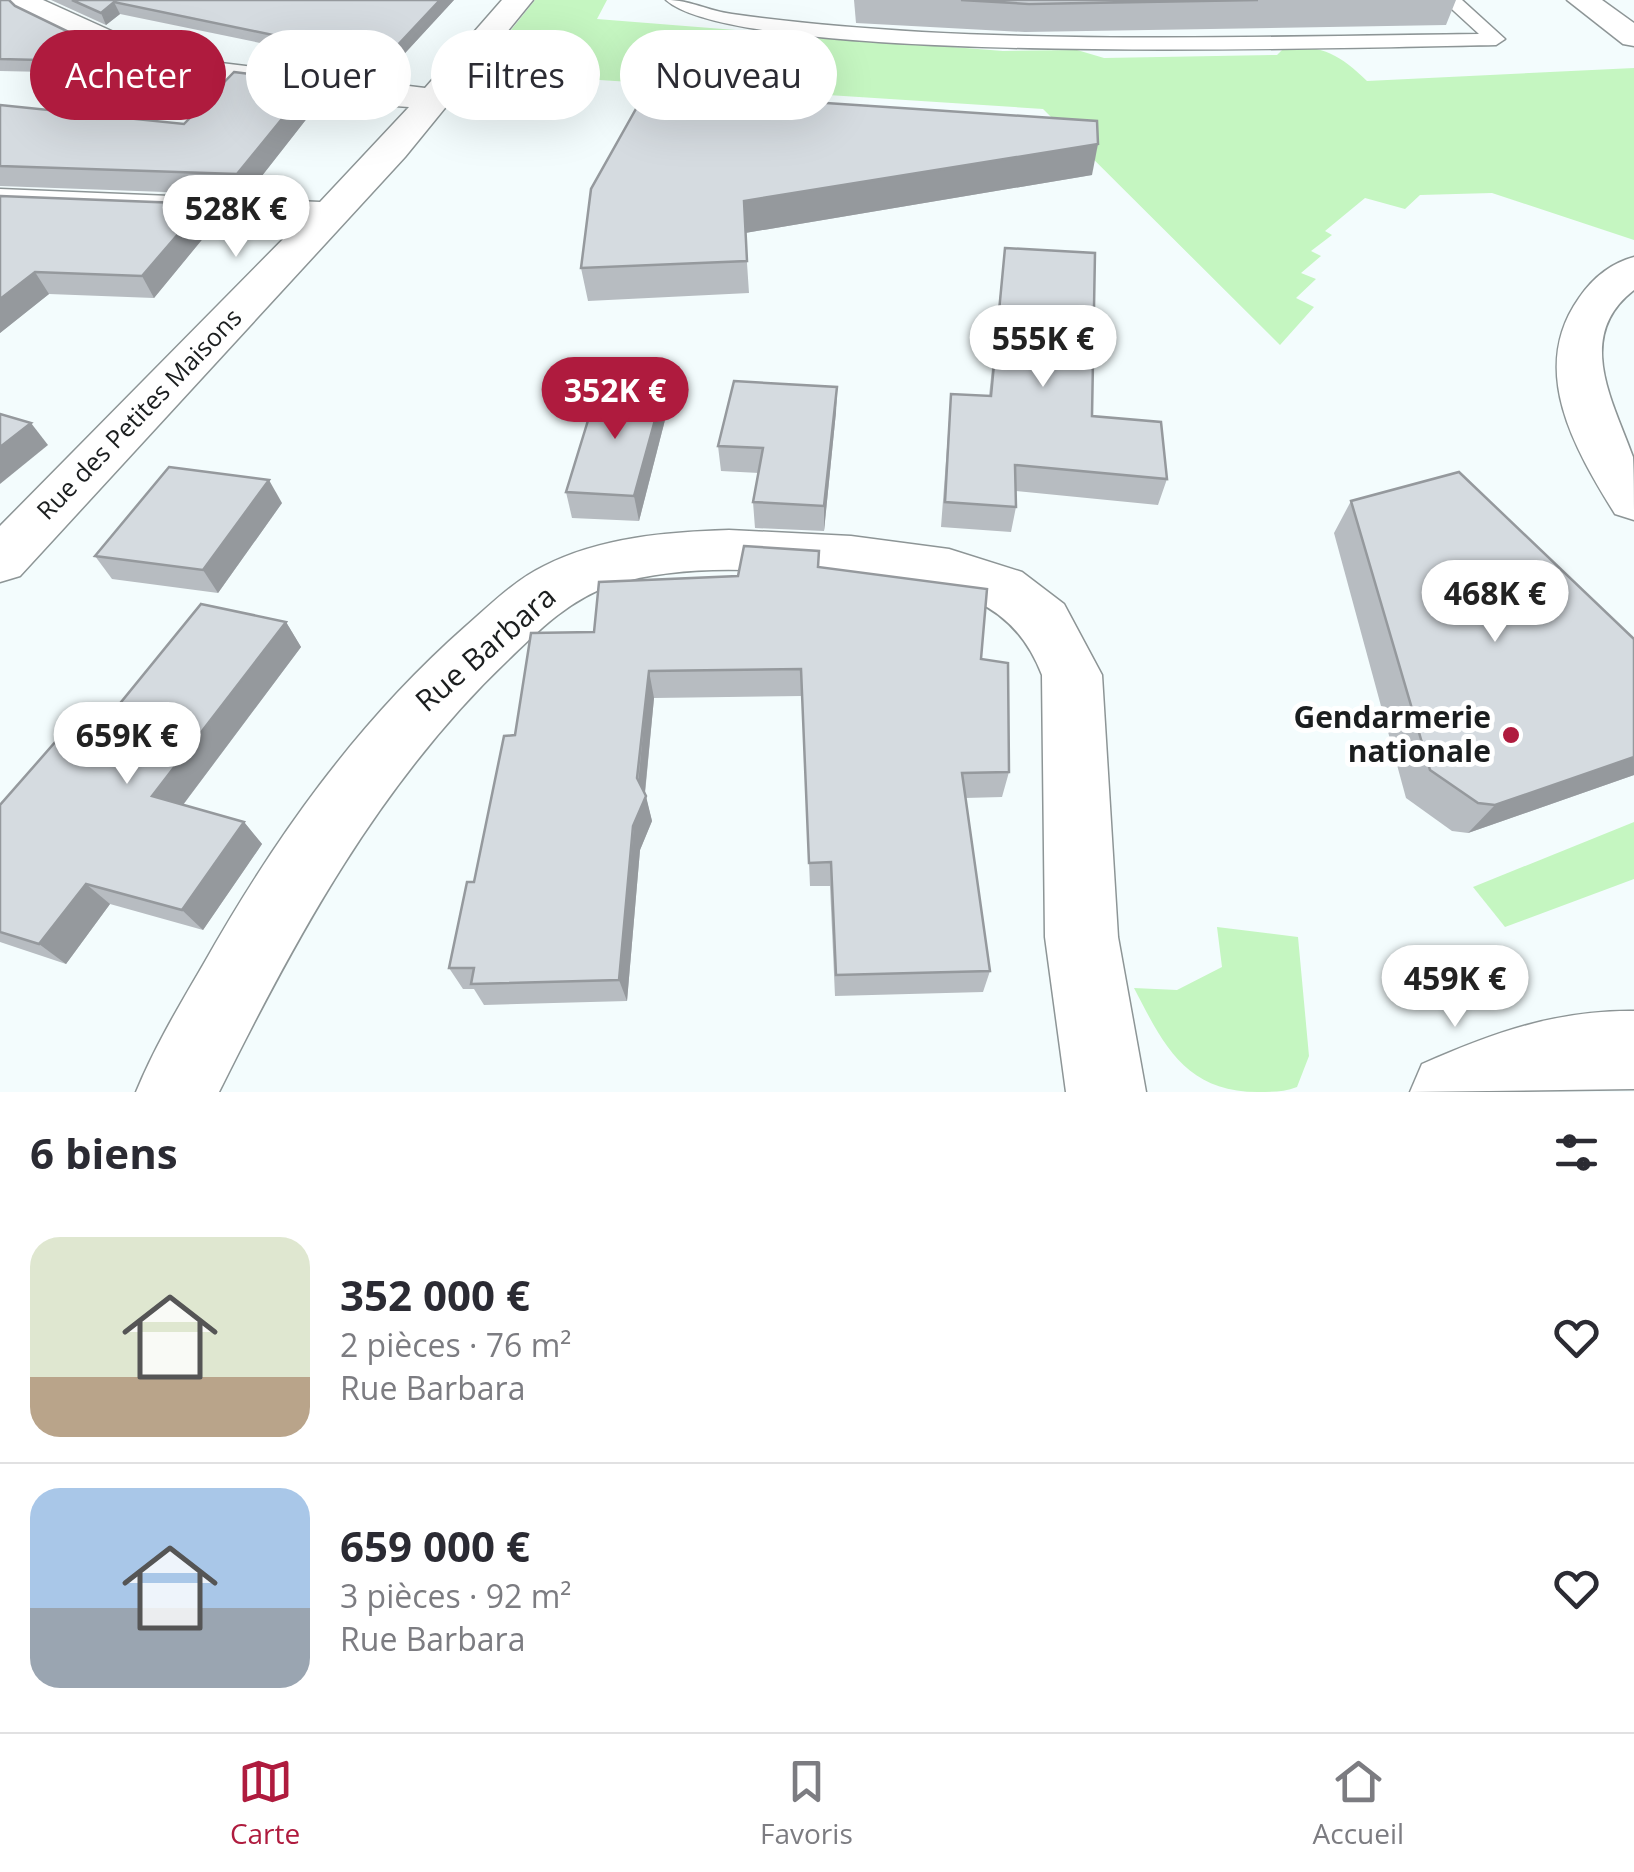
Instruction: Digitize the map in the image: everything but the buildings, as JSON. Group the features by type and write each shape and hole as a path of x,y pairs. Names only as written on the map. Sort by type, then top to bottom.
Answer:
{"street":[{"name":"Rue des Petites Maisons","path":"492,30 518,0"},
{"path":"1582,0 1634,37"},
{"path":"0,20 34,8 113,44 181,62 323,89 431,98"},
{"name":"Rue des Petites Maisons","path":"0,561 330,214 431,101"},
{"path":"0,201 330,214"},
{"path":"1634,270 1588,310 1578,348 1584,404 1596,436 1634,500"},
{"name":"Rue Barbara","path":"176,1092 303,868 364,772 446,680 543,595 571,577 638,559 750,553 936,566 996,584 1046,619 1063,646 1072,675 1080,914 1087,988 1106,1092"},
{"path":"1477,1080 1541,1054 1588,1048 1634,1050"}],"lane":[{"path":"675,0 682,8 743,22 998,43 1496,38 1451,0"}],"green space":[{"path":"535,0 607,0 597,19 737,30 620,30 620,81 600,80 600,30 511,30"},
{"path":"837,38 1003,51 1077,50 1104,58 1277,55 1286,46 1299,46 1331,54 1367,81 1634,68 1634,240 1492,193 1420,195 1405,209 1365,198 1325,231 1332,235 1311,251 1321,256 1301,273 1316,279 1296,298 1314,307 1280,345 1043,109 837,96"},
{"path":"1634,822 1634,879 1505,927 1473,887"},
{"path":"1217,927 1298,937 1309,1056 1297,1087 1273,1092 1233,1090 1195,1074 1167,1046 1134,988 1177,990 1222,967"}],"place":[{"name":"Gendarmerie nationale","path":"1511,735"}]}
